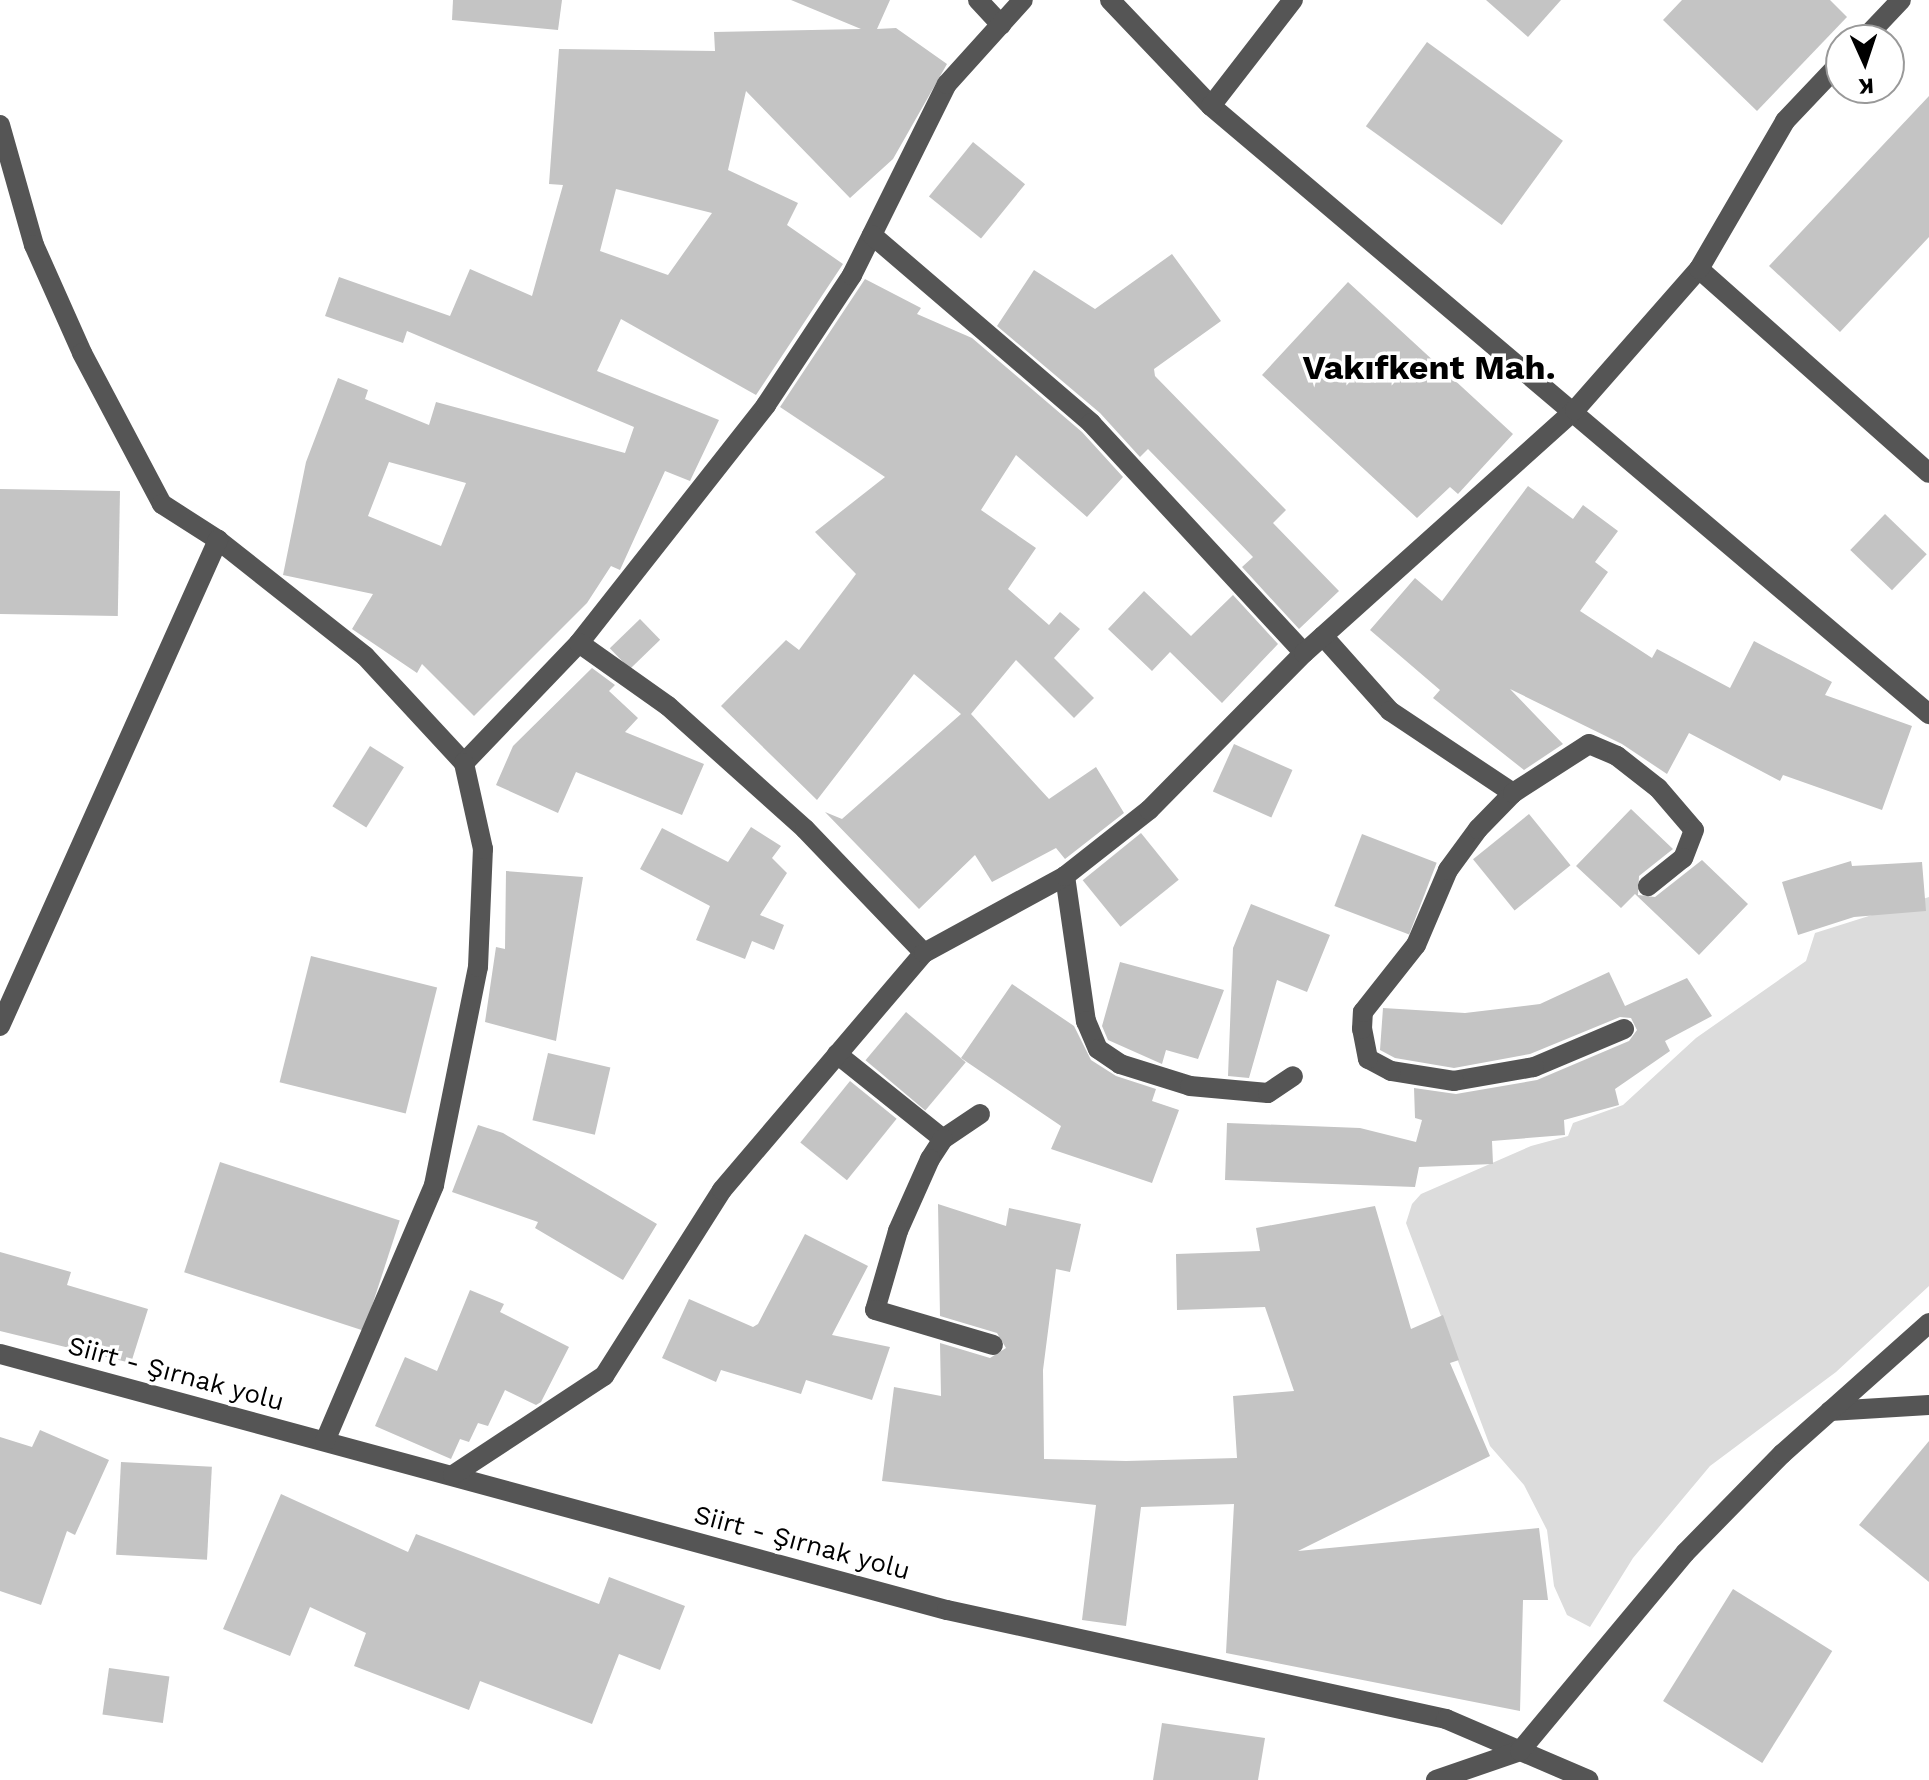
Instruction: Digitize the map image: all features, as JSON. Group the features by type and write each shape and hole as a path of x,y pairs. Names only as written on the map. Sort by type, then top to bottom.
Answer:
{"street":[{"path":"978,0 1001,25"},
{"path":"464,763 579,643 766,405 852,275 947,84 1023,0"},
{"path":"1110,0 1211,106 1575,410 1800,610 1929,714"},
{"path":"1211,106 1293,0"},
{"path":"1878,24 1901,0"},
{"path":"453,1475 604,1376 722,1190 924,953 1065,876 1149,810 1304,653 1575,410 1699,269 1785,121 1825,79"},
{"path":"0,125 34,245 82,353 162,504 218,540 365,656 464,763 483,849 478,967 437,1170 325,1441"},
{"path":"872,235 1091,423 1304,653"},
{"path":"1699,269 1929,473"},
{"path":"0,1026 218,540"},
{"path":"1323,636 1390,711 1513,793"},
{"path":"579,643 668,706 805,829 924,953"},
{"path":"1624,1029 1534,1067 1493,1077 1454,1081 1391,1071 1368,1059 1363,1012 1416,945 1448,870 1513,793 1589,744 1617,756 1658,788 1694,830 1683,858 1648,886"},
{"path":"1065,876 1086,1021 1098,1049 1120,1064 1190,1086 1268,1093 1293,1076"},
{"path":"837,1054 943,1139"},
{"path":"980,1114 943,1139 898,1231 875,1310 993,1345"},
{"path":"1436,1780 1520,1751 1685,1553 1830,1411 1929,1323"},
{"name":"Siirt - Şırnak yolu","path":"0,1354 947,1610 1446,1719 1588,1780"},
{"path":"1830,1411 1929,1405"}],"shaded area":[{"path":"1929,897 1929,1286 1836,1372 1710,1466 1633,1558 1590,1627 1567,1615 1554,1586 1547,1530 1524,1485 1490,1446 1406,1223 1412,1204 1421,1194 1531,1146 1568,1136 1573,1123 1623,1105 1696,1038 1806,961 1815,933"}],"building":[{"path":"453,0 562,0 558,30 452,20"},
{"path":"791,0 890,0 877,29 896,28 947,64 893,159 850,198 746,91 728,170 798,203 787,225 843,264 756,395 621,319 597,371 719,420 690,481 665,471 620,570 611,566 587,603 474,716 422,664 417,673 352,629 373,594 283,575 306,462 338,378 368,390 365,399 429,425 436,402 625,453 634,427 407,331 403,343 325,316 339,277 450,316 470,269 532,296 563,185 549,184 559,49 715,51 714,32 861,29","holes":["616,189 712,213 668,275 600,251","389,462 466,483 441,546 368,516"]},
{"path":"1486,0 1561,0 1528,37"},
{"path":"1682,0 1830,0 1847,17 1840,24 1825,24 1825,40 1757,111 1663,20"},
{"path":"1427,42 1563,141 1502,225 1366,126"},
{"path":"1929,96 1929,237 1840,332 1769,266"},
{"path":"973,142 1025,184 981,239 929,196"},
{"path":"1172,254 1221,321 1154,369 1155,376 1286,510 1273,523 1339,591 1299,629 1242,567 1253,557 1148,449 1140,457 1100,413 997,326 1034,270 1095,309"},
{"path":"865,279 921,308 917,314 972,338 1082,432 1123,477 1087,517 1016,455 981,510 1036,548 1008,589 1049,625 1060,612 1080,629 1054,658 1094,698 1074,718 1016,660 971,714 1049,799 1096,767 1124,813 1065,859 1056,848 992,882 975,855 919,909 825,812 842,819 961,714 914,674 817,800 721,706 786,640 799,650 856,574 815,532 885,477 780,407"},
{"path":"1348,282 1513,434 1458,494 1450,487 1417,518 1262,375"},
{"path":"1528,486 1573,519 1583,505 1618,531 1595,562 1608,572 1580,611 1652,658 1657,649 1730,688 1754,641 1832,682 1825,695 1912,726 1882,810 1783,775 1780,781 1689,733 1667,774 1622,744 1510,689 1563,744 1524,770 1433,698 1440,690 1370,630 1415,578 1442,601"},
{"path":"0,489 120,491 118,616 0,614"},
{"path":"1885,514 1927,554 1892,590 1850,550"},
{"path":"1144,591 1191,636 1233,595 1278,644 1222,703 1170,652 1152,671 1108,629"},
{"path":"640,619 660,640 630,669 610,648"},
{"path":"592,668 615,685 609,691 638,718 625,732 704,764 682,815 576,772 558,813 496,785 513,746"},
{"path":"1234,744 1292,770 1271,818 1213,792"},
{"path":"370,746 404,767 366,827 332,806"},
{"path":"1631,809 1673,849 1639,876 1638,895 1655,897 1702,860 1748,904 1699,955 1635,894 1621,908 1576,866"},
{"path":"1529,814 1571,865 1515,911 1473,859"},
{"path":"751,827 781,846 772,858 787,873 760,915 784,925 774,950 752,941 745,959 696,940 710,906 640,869 662,828 728,862"},
{"path":"1141,833 1179,880 1120,927 1083,880"},
{"path":"1362,834 1437,863 1409,935 1334,906"},
{"path":"1851,861 1852,866 1922,862 1926,911 1854,917 1798,935 1782,882"},
{"path":"506,871 583,877 556,1041 485,1022 496,947 505,949"},
{"path":"1251,904 1330,935 1307,992 1277,980 1249,1078 1228,1076 1233,948"},
{"path":"311,956 437,987 406,1114 280,1082"},
{"path":"1120,962 1224,990 1198,1059 1166,1050 1162,1064 1108,1040 1102,1026"},
{"path":"1609,972 1625,1006 1687,978 1712,1016 1665,1041 1670,1051 1615,1089 1619,1105 1564,1120 1565,1135 1492,1141 1493,1164 1419,1167 1415,1187 1225,1180 1227,1123 1360,1128 1416,1142 1422,1120 1415,1118 1414,1088 1456,1094 1537,1080 1629,1041 1637,1030 1631,1018 1620,1017 1530,1054 1454,1068 1395,1058 1380,1050 1383,1008 1465,1013 1540,1004"},
{"path":"1012,984 1074,1026 1091,1060 1116,1076 1156,1089 1152,1101 1179,1110 1152,1183 1051,1149 1061,1126 961,1058"},
{"path":"906,1012 966,1062 925,1110 866,1060"},
{"path":"548,1053 610,1067 595,1135 532,1120"},
{"path":"850,1081 897,1119 847,1180 800,1142"},
{"path":"478,1125 503,1133 657,1224 623,1280 535,1228 538,1222 452,1192"},
{"path":"220,1162 400,1220 364,1331 184,1272"},
{"path":"938,1204 1006,1226 1009,1208 1081,1224 1070,1272 1056,1269 1043,1370 1044,1459 1126,1461 1237,1458 1233,1396 1294,1391 1265,1307 1177,1310 1176,1254 1260,1251 1256,1228 1375,1206 1411,1329 1443,1315 1459,1360 1450,1363 1490,1456 1298,1551 1539,1528 1548,1600 1523,1600 1520,1711 1226,1653 1234,1504 1141,1507 1126,1626 1082,1620 1096,1505 882,1481 894,1387 941,1396 940,1343 990,1358 1006,1348 997,1333 940,1316"},
{"path":"805,1234 868,1266 832,1335 890,1347 872,1400 806,1380 801,1394 721,1370 716,1382 662,1358 689,1299 753,1327 758,1324"},
{"path":"0,1252 71,1272 67,1285 148,1309 131,1363 0,1331"},
{"path":"470,1290 504,1304 500,1312 569,1347 541,1402 536,1405 505,1390 488,1426 478,1423 469,1442 460,1439 451,1459 375,1426 405,1357 437,1371"},
{"path":"40,1430 109,1460 75,1535 67,1531 41,1605 0,1591 0,1437 32,1447"},
{"path":"1929,1441 1929,1582 1859,1525"},
{"path":"121,1462 212,1467 207,1560 116,1555"},
{"path":"281,1494 408,1552 416,1534 599,1604 609,1577 685,1606 660,1670 619,1654 592,1724 480,1681 469,1710 354,1666 366,1633 310,1607 290,1656 223,1629"},
{"path":"1733,1589 1832,1651 1762,1763 1663,1701"},
{"path":"109,1668 169,1676 163,1723 102,1715"},
{"path":"1162,1723 1265,1738 1258,1780 1153,1780"}],"district":[{"name":"Vakıfkent Mah.","path":"1429,368"}]}
